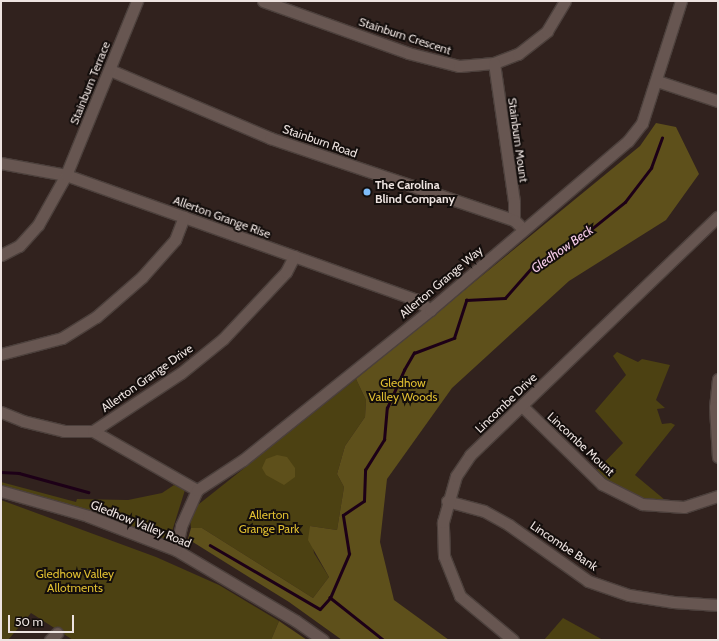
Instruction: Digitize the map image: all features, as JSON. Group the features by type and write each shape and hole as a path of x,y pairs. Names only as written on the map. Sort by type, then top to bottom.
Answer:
{"street":[{"name":"Stainburn Terrace","path":"1,255 19,246 38,225 66,175 137,1"},
{"name":"Stainburn Crescent","path":"263,1 437,62 459,66 494,63 518,54 534,44 547,31 565,1"},
{"name":"Allerton Grange Way","path":"197,490 243,460 430,310 523,229 628,141 642,122 657,82 682,1"},
{"name":"Stainburn Mount","path":"494,63 514,202 514,220"},
{"name":"Stainburn Road","path":"110,70 270,138 514,220 523,229"},
{"path":"657,82 718,101"},
{"name":"Allerton Grange Rise","path":"1,163 66,175 415,299 430,310"},
{"name":"Lincombe Drive","path":"513,640 460,596 444,556 443,522 447,501 456,476 470,455 718,216"},
{"path":"1,354 62,338 96,317 142,277 175,240 184,217"},
{"name":"Allerton Grange Drive","path":"93,431 181,373 223,339 286,272 294,256"},
{"path":"718,378 714,407 718,457"},
{"name":"Lincombe Mount","path":"522,406 602,484 642,504 684,507 718,496"},
{"path":"1,412 23,421 64,431 93,431 197,490 181,526 176,550"},
{"name":"Gledhow Valley Road","path":"1,491 88,516 176,550 296,620 323,640"},
{"name":"Lincombe Bank","path":"447,501 484,512 509,525 588,581 629,594 673,602 718,605"}],"green space":[{"name":"Gledhow Valley Woods","path":"656,123 676,127 699,174 666,220 569,281 452,388 387,479 380,542 394,600 449,640 342,640 289,602 188,539 191,528 202,528 313,598 329,577 308,540 310,526 337,530 344,487 337,474 345,446 365,417 366,400 356,379 640,146"},
{"path":"617,352 638,362 642,359 670,365 656,400 665,408 657,409 662,424 671,423 675,425 635,475 665,500 639,498 613,486 595,472 623,443 595,411 626,375 613,356"},
{"name":"Allerton Grange Park","path":"356,379 366,400 365,417 345,446 337,474 344,487 337,530 310,526 314,553 329,577 313,598 202,528 191,528 190,520 194,508"},
{"path":"277,455 287,457 295,468 295,477 284,485 266,475 262,468 266,459"},
{"path":"1,482 76,502 77,499 128,500 162,493 174,485 185,490 169,541 1,486"},
{"name":"Gledhow Valley Allotments","path":"1,500 156,557 219,585 279,621 271,640 73,640 31,613 8,640 1,640"},
{"path":"563,618 603,640 544,640"},
{"path":"279,621 307,640 271,640"}],"waterway":[{"name":"Gledhow Beck","path":"383,640 330,598 349,554 343,515 364,501 365,470 384,440 387,408 404,370 414,353 454,338 466,300 505,298 534,265 579,239 625,202 651,168 662,138"},
{"path":"1,472 19,473 88,492"},
{"path":"210,545 320,609 330,598"}],"place":[{"name":"The Carolina Blind Company","path":"367,192"}]}
